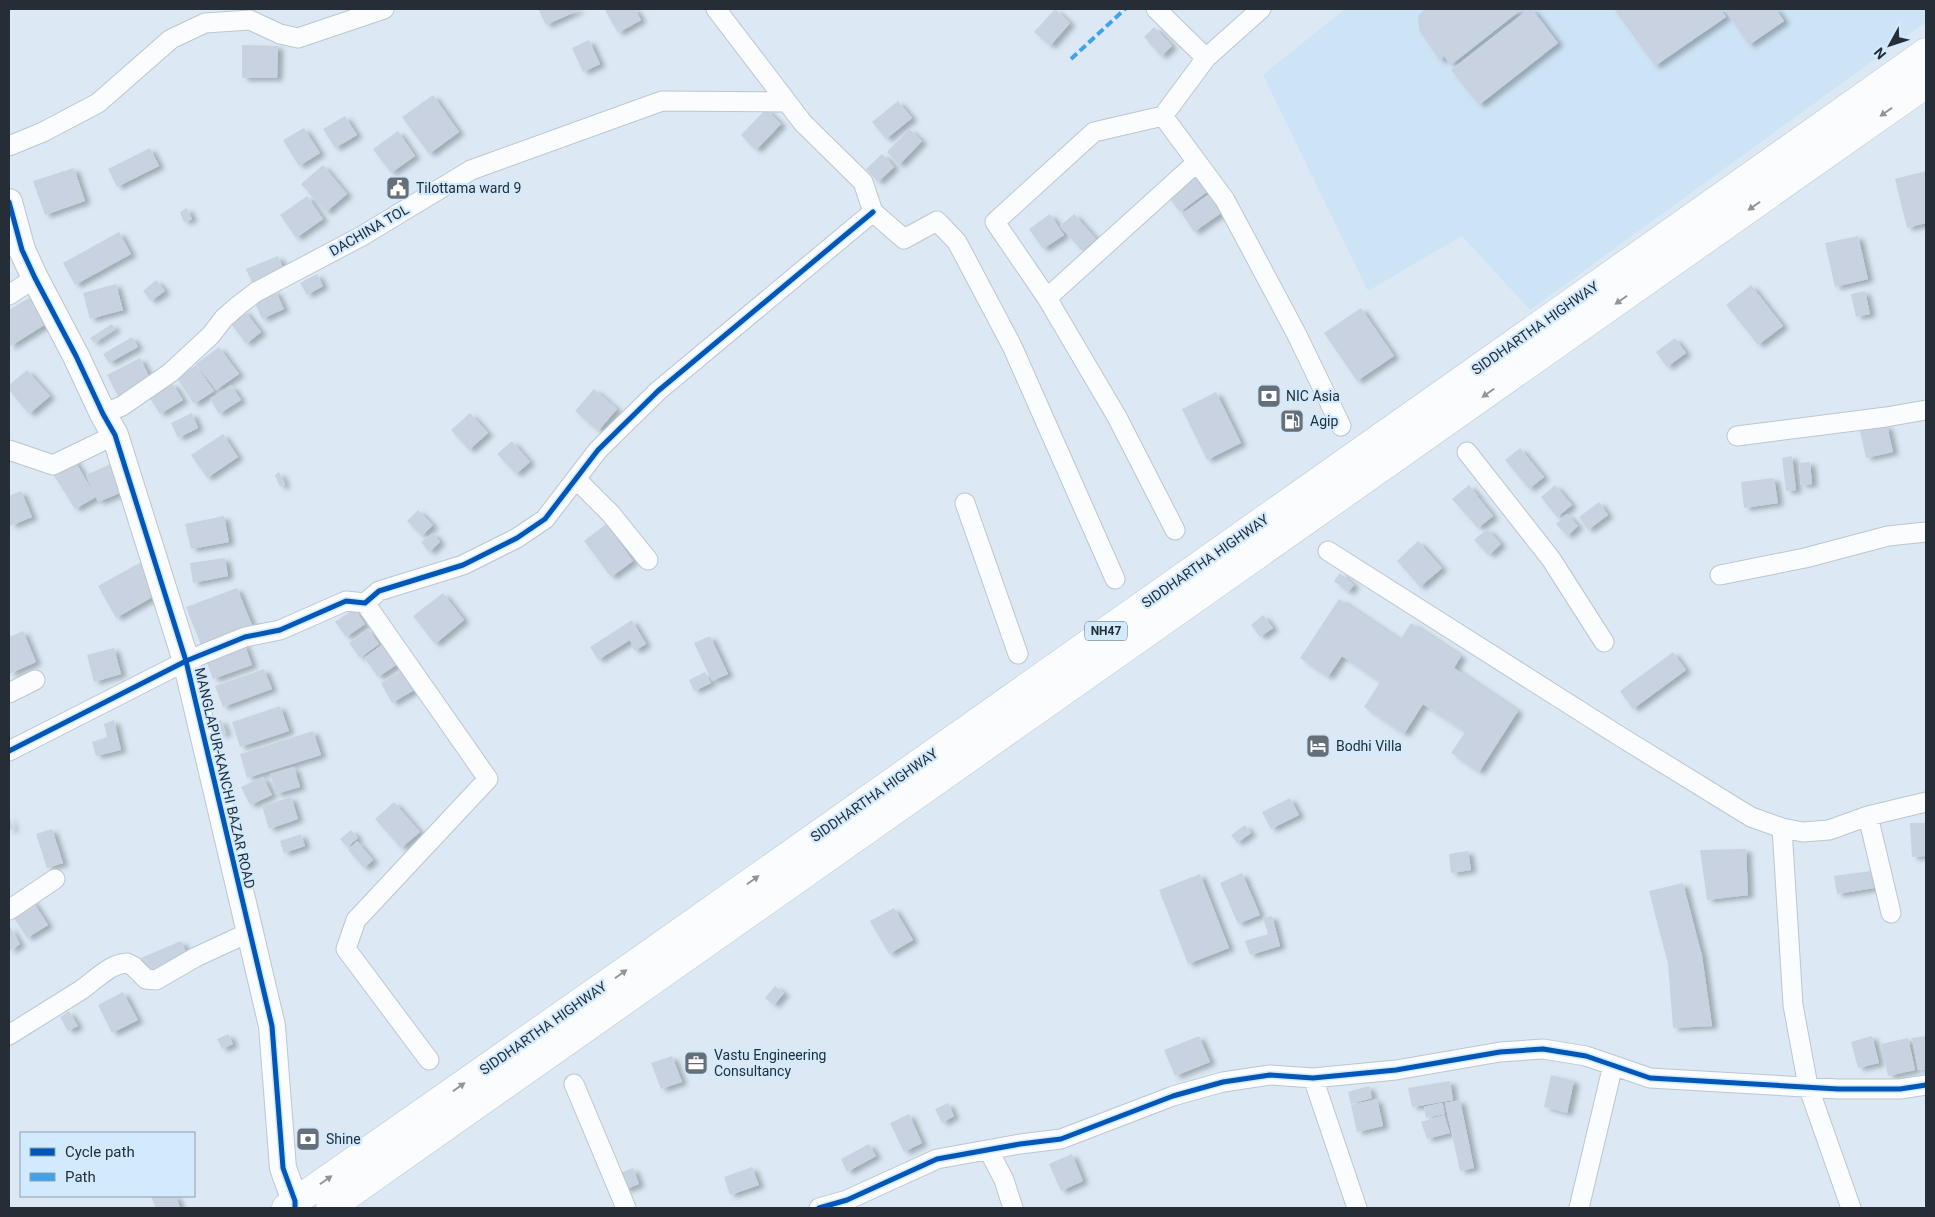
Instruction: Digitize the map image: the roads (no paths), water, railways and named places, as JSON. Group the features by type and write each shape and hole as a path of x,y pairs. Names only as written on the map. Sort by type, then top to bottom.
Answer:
{"highway":[{"name":"SIDDHARTHA HIGHWAY","path":"292,1206 1926,52"},
{"name":"SIDDHARTHA HIGHWAY","path":"330,1208 1926,84"}],"street":[{"path":"9,146 43,132 98,103 172,40 205,23 250,20 280,34 298,38 384,9"},
{"path":"716,9 803,123 862,182 873,212 904,239 938,221 958,242 1012,346 1115,579"},
{"path":"1156,9 1206,58"},
{"path":"1175,530 1117,416 1047,298 995,222 1094,132 1163,116 1206,58 1261,9"},
{"name":"DACHINA TOL","path":"9,450 53,465 109,424 122,406 170,373 211,335 232,311 256,292 362,236 471,170 662,101 786,102"},
{"path":"1163,116 1225,200 1296,333 1340,426"},
{"path":"1047,298 1196,163"},
{"name":"MANGLAPUR-KANCHI BAZAR ROAD","path":"9,202 22,250 109,424 186,661 272,1026 283,1168 292,1206"},
{"path":"10,747 186,661 245,637 280,630 346,601 365,603 379,591 463,565 517,538 545,519 577,480 598,450 658,391 873,212"},
{"path":"9,295 35,278"},
{"path":"1738,436 1926,410"},
{"path":"1467,452 1551,559 1604,642"},
{"path":"577,480 611,514 648,560"},
{"path":"965,503 1018,654"},
{"path":"1720,575 1804,558 1888,536 1926,532"},
{"path":"1328,551 1612,732 1751,817 1782,828 1803,832 1829,830 1868,816 1926,802"},
{"path":"365,603 488,779 356,920 346,949 429,1060"},
{"path":"9,693 35,680"},
{"path":"1868,816 1892,913"},
{"path":"1782,828 1793,1005 1808,1086 1851,1208"},
{"path":"9,910 55,879"},
{"path":"9,1035 117,965 127,963 133,966 146,979 156,980 196,957 250,932"},
{"path":"820,1208 847,1200 937,1158 989,1151 1020,1144 1061,1140 1173,1096 1223,1082 1270,1076 1313,1078 1396,1070 1500,1052 1543,1049 1586,1056 1650,1078 1847,1089 1900,1089 1926,1085"},
{"path":"1579,1208 1613,1065"},
{"path":"1313,1078 1357,1208"},
{"path":"574,1084 626,1208"},
{"path":"989,1151 1004,1180 1013,1208"}],"place":[{"name":"Tilottama ward 9","path":"398,188"},
{"name":"NIC Asia","path":"1269,396"},
{"name":"Agip","path":"1292,421"},
{"name":"Bodhi Villa","path":"1318,746"},
{"name":"Vastu Engineering Consultancy","path":"696,1063"},
{"name":"Shine","path":"308,1139"}]}
